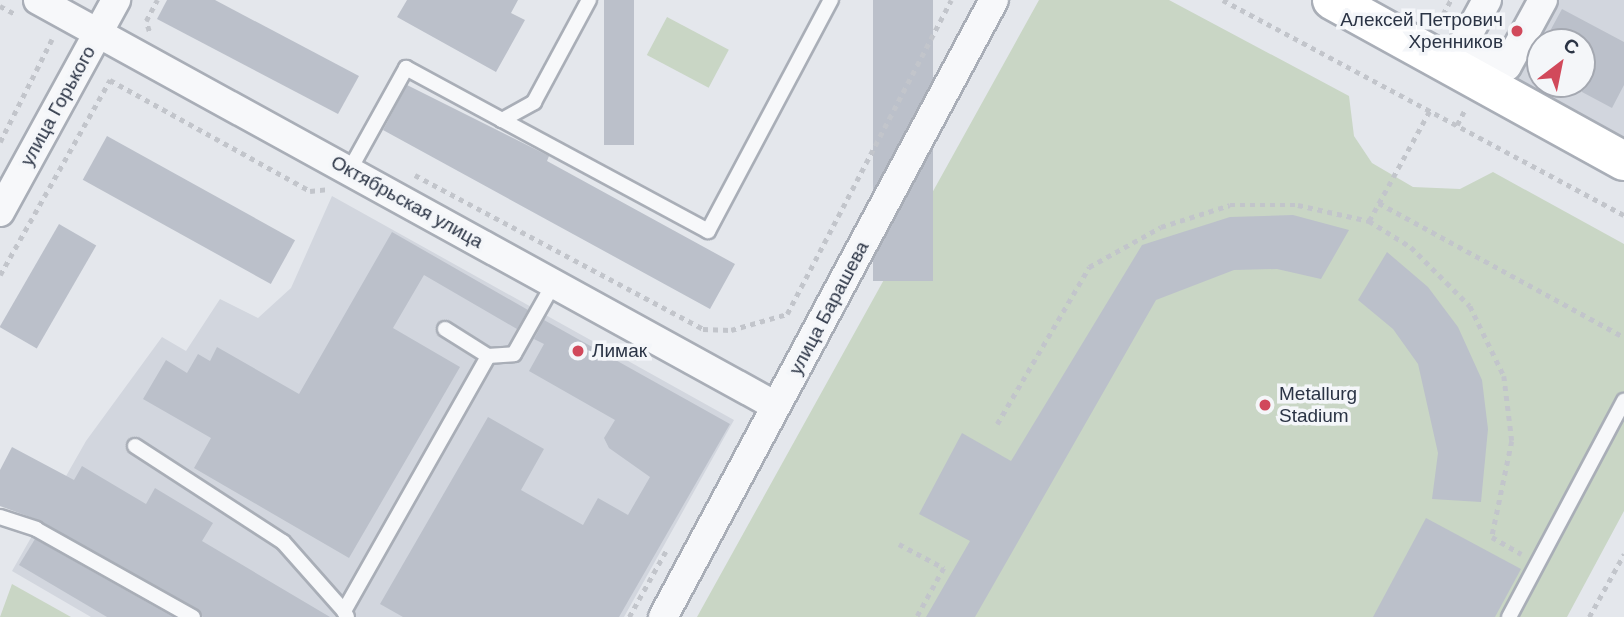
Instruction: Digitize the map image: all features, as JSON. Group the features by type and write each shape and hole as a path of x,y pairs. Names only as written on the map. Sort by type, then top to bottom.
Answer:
{"main road":[{"path":"1332,0 1624,161"}],"street":[{"name":"улица Горького","path":"0,212 116,0"},
{"name":"улица Барашева","path":"663,617 994,0"},
{"path":"1487,0 1464,43 1507,66 1543,0"},
{"name":"Октябрьская улица","path":"31,10 98,32 345,183 554,283 776,405"}],"lane":[{"path":"502,120 534,102 589,0"},
{"path":"345,183 405,68 708,231 831,0"},
{"path":"445,329 488,356 514,354 554,283"},
{"path":"135,446 283,542 346,614 488,356"},
{"path":"1509,617 1624,401"},
{"path":"0,517 36,529 193,617"}],"path":[{"path":"155,36 146,21 157,0"},
{"path":"411,172 703,330 730,330 787,314 951,0"},
{"path":"1223,0 1624,215"},
{"path":"1436,27 1451,0"},
{"path":"0,6 31,10"},
{"path":"0,142 55,42 48,32"},
{"path":"0,275 110,80 310,191 345,183"},
{"path":"1369,221 1430,110"},
{"path":"1379,203 1624,337"},
{"path":"997,424 1089,267 1161,227 1230,205 1298,205 1369,221 1411,247 1470,306 1504,376 1512,441 1492,537 1537,563"},
{"path":"629,617 675,535"},
{"path":"899,544 944,568 917,617"},
{"path":"1589,617 1624,554"}],"shaded area":[{"path":"1554,0 1624,0 1624,141 1541,98 1596,98 1596,28 1539,28"},
{"path":"1526,52 1526,90 1510,82"},
{"path":"332,196 734,420 624,617 91,617 12,571 86,441 162,337 186,351 220,299 258,318 291,288"}],"green space":[{"path":"1039,0 1169,0 1349,96 1354,136 1372,163 1413,187 1460,189 1493,172 1624,244 1624,511 1567,617 697,617"},
{"path":"667,17 729,50 709,88 647,55"},
{"path":"12,584 71,617 0,617"}],"building":[{"path":"167,0 215,0 359,76 338,114 157,19"},
{"path":"407,0 518,0 511,13 525,20 496,72 397,17"},
{"path":"604,0 634,0 634,145 604,145"},
{"path":"873,0 933,0 933,281 873,281"},
{"path":"1562,9 1624,42 1624,85 1612,108 1593,98 1596,98 1596,28 1552,28"},
{"path":"407,85 549,156 547,161 735,264 710,309 383,130"},
{"path":"107,136 295,240 271,284 83,180"},
{"path":"1293,215 1349,230 1321,279 1277,269 1234,270 1156,300 975,617 926,617 970,541 919,514 962,433 1011,461 1142,245 1230,217"},
{"path":"59,224 96,246 37,349 0,326"},
{"path":"392,232 528,310 517,329 424,275 393,328 460,367 349,558 194,468 211,438 143,399 166,360 187,373 198,354 210,361 217,347 299,394"},
{"path":"1387,252 1428,287 1458,327 1482,380 1488,429 1481,502 1432,499 1438,453 1418,364 1393,329 1358,300"},
{"path":"544,320 730,424 619,617 403,617 380,604 488,417 544,449 521,490 583,525 598,498 628,515 650,477 609,448 604,438 615,420 529,371 544,344 534,339"},
{"path":"12,447 74,480 82,466 146,504 155,488 213,523 202,541 330,617 203,617 41,521 0,506 0,470"},
{"path":"1426,518 1521,569 1495,617 1373,617"},
{"path":"35,539 173,617 107,617 19,565"}],"place":[{"name":"Алексей Петрович Хренников","path":"1517,31"},
{"name":"Лимак","path":"578,351"},
{"name":"Metallurg Stadium","path":"1265,405"}]}
